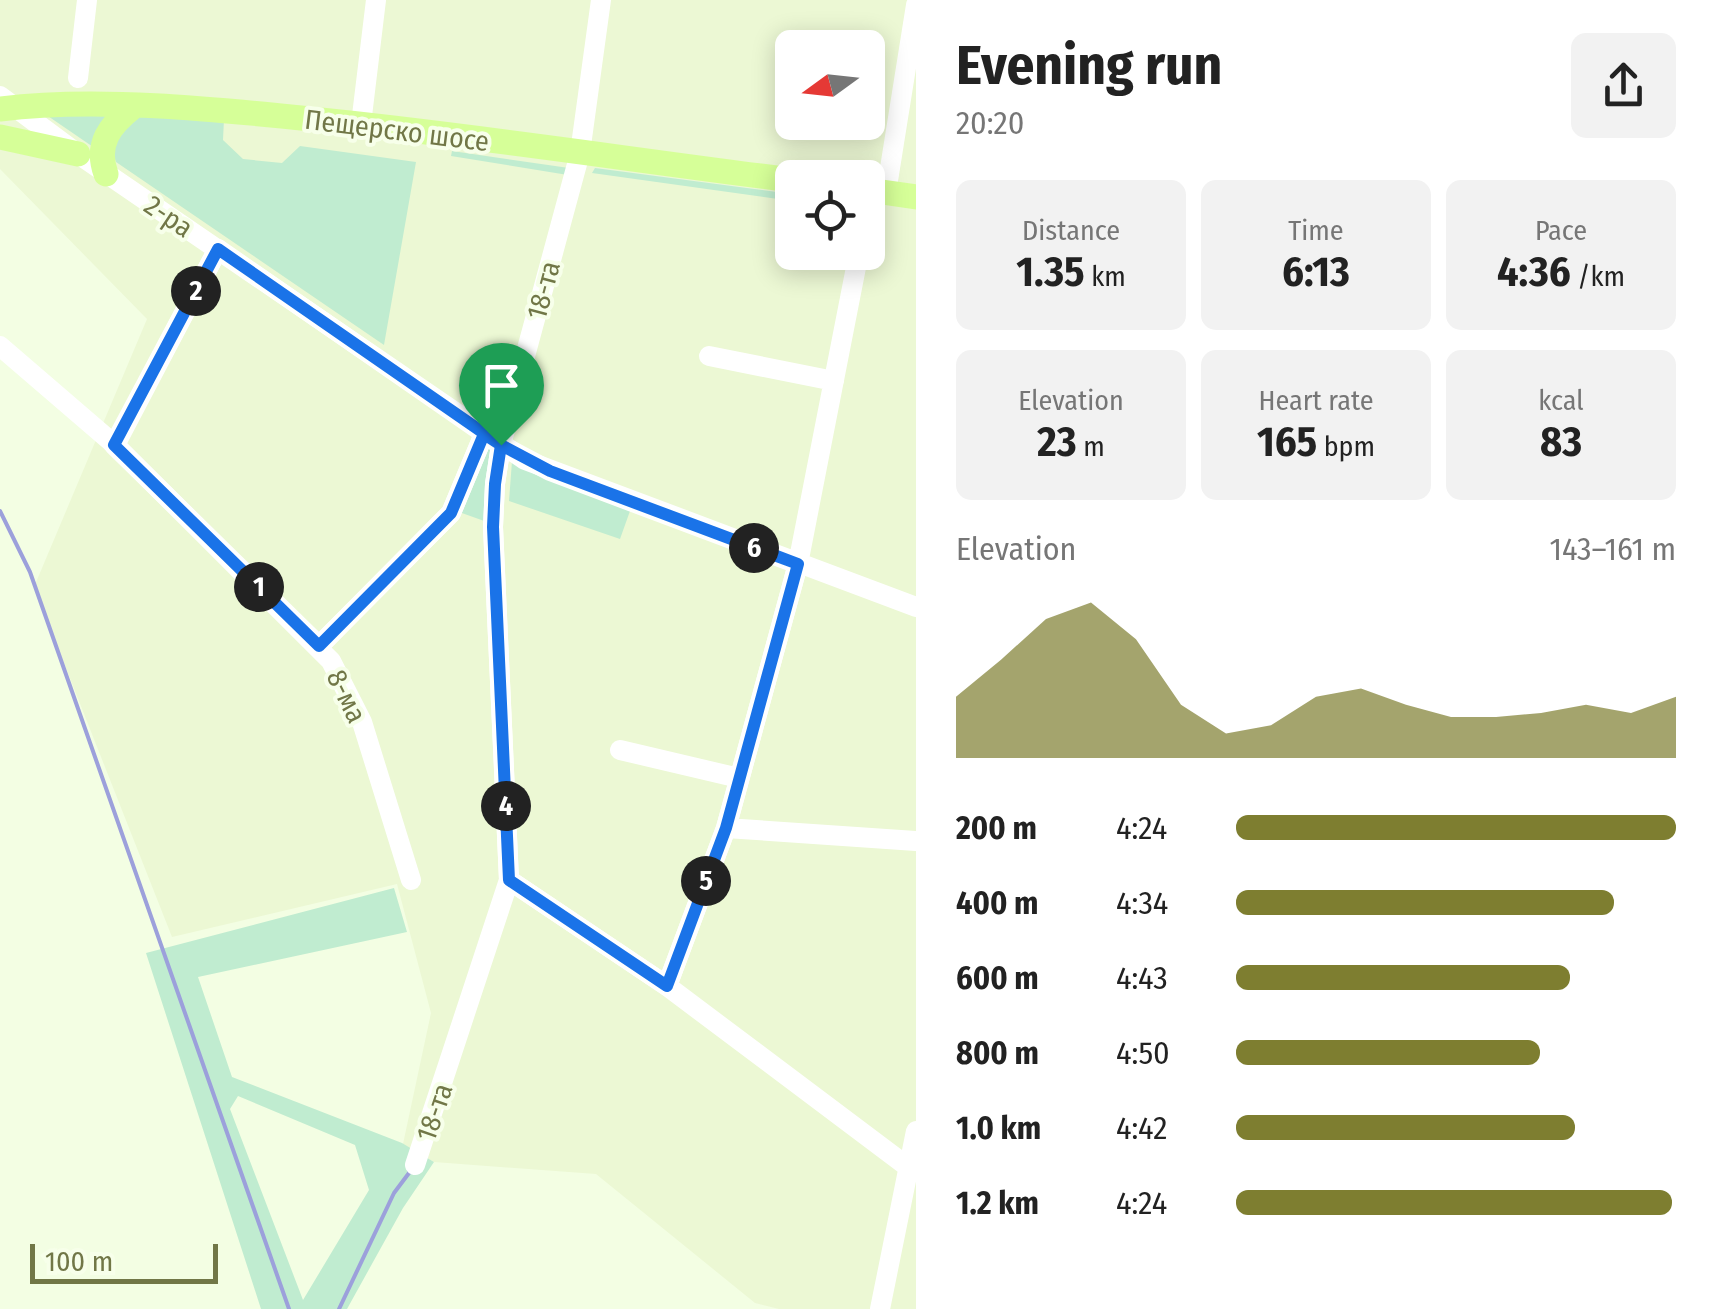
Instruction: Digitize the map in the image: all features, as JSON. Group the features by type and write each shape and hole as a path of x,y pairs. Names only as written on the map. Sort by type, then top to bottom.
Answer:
{"main road":[{"name":"Пещерско шосе","path":"5,104 230,110 775,178"},
{"path":"106,174 101,153 106,136 133,107"},
{"path":"0,137 78,154"},
{"path":"885,193 916,197"}],"street":[{"path":"78,78 87,0"},
{"path":"362,124 376,0"},
{"name":"18-та","path":"415,1166 509,880 492,440 580,153 601,0"},
{"path":"884,160 916,5"},
{"name":"2-ра","path":"5,104 492,440 550,471 916,607"},
{"path":"114,445 218,249"},
{"path":"667,986 726,828 798,564 856,270"},
{"name":"8-ма","path":"0,346 114,445 319,646 341,676 362,722 412,880"},
{"path":"709,356 834,381"},
{"path":"319,646 451,513 492,440"},
{"path":"620,750 739,778"},
{"path":"726,828 916,841"},
{"path":"509,880 667,986 908,1166"},
{"path":"880,1309 916,1131"}],"shaded area":[{"path":"0,0 916,0 916,1309 779,1309 755,1303 596,1174 434,1162 403,1144 431,1013 397,884 172,937 34,587 147,319 0,169"},
{"path":"42,112 113,113 99,151"},
{"path":"130,116 224,119 223,140 243,159 282,163 300,146 416,162 384,345 116,162 112,151"},
{"path":"452,151 576,169 574,176 451,156"},
{"path":"595,168 775,192 775,199 592,173"},
{"path":"484,446 491,450 487,522 459,512"},
{"path":"512,461 553,482 630,511 620,539 509,501"},
{"path":"394,888 407,932 198,977 232,1077 402,1143 434,1162 403,1208 347,1309 261,1309 146,953","holes":["238,1096 355,1145 369,1190 303,1300 230,1109"]}],"waterway":[{"path":"0,511 30,572 289,1309"},
{"path":"339,1309 394,1193 412,1169"}],"route":[{"path":"501,445 484,434 451,513 319,646 114,445 218,249 501,445 493,527 509,880 667,986 726,828 798,564 550,471 501,445"}]}
